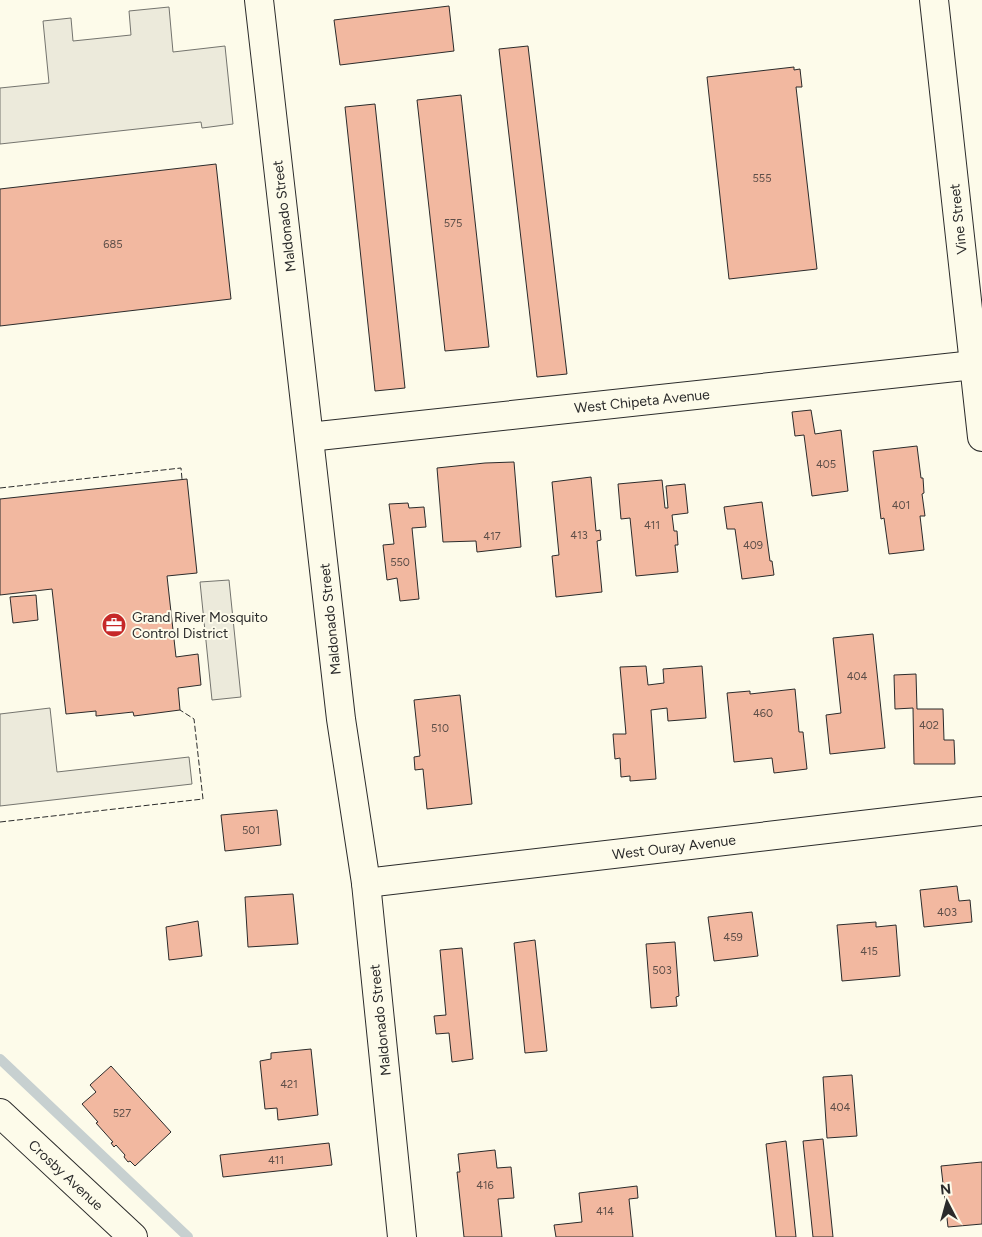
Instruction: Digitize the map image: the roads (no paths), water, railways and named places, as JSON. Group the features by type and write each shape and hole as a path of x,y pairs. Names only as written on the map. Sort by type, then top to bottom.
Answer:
{"street":[{"name":"Maldonado Street","path":"259,0 341,719 366,883 402,1237"},
{"name":"Vine Street","path":"934,0 982,438"},
{"name":"West Chipeta Avenue","path":"309,437 974,365"},
{"name":"West Ouray Avenue","path":"366,883 982,811"},
{"name":"Crosby Avenue","path":"0,1113 133,1237"}],"waterway":[{"path":"0,1059 188,1237"}],"place":[{"name":"Grand River Mosquito Control District","path":"114,625"}]}
